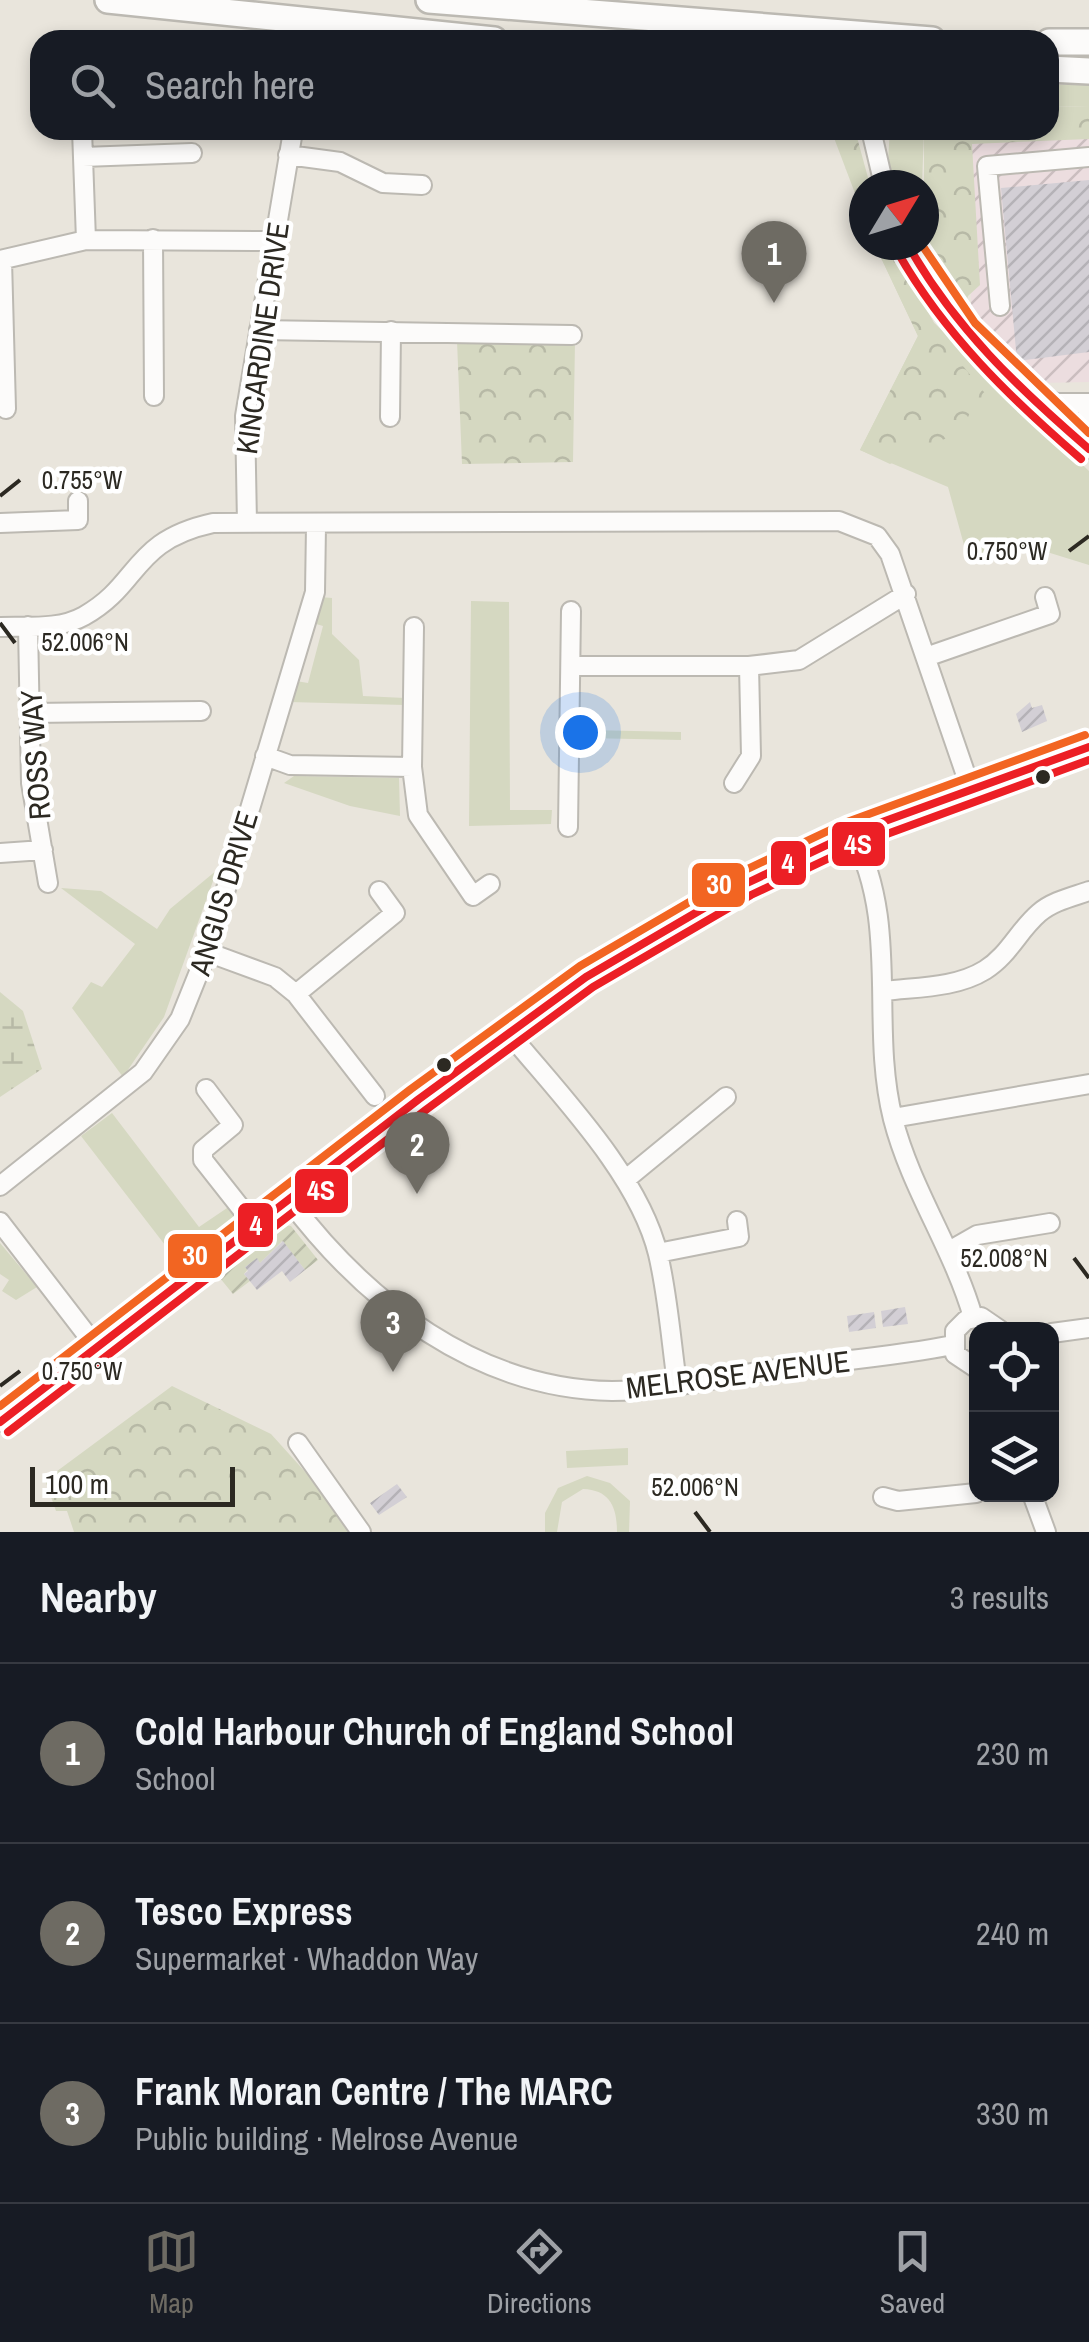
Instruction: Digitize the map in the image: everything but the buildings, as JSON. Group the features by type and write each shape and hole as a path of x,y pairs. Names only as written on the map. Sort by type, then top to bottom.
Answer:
{"highway":[{"path":"108,0 392,30"},
{"path":"429,0 806,30"},
{"path":"1059,42 1089,42"},
{"path":"1059,70 1089,71"}],"street":[{"path":"82,140 86,240"},
{"path":"876,140 881,170"},
{"name":"KINCARDINE DRIVE","path":"247,522 245,416 290,146 340,162 383,183 422,185"},
{"path":"83,157 192,153"},
{"path":"1000,306 987,166 1089,158"},
{"path":"153,239 154,396"},
{"path":"6,409 1,260 86,240 273,241"},
{"path":"917,260 949,314 1016,386 1089,449"},
{"path":"259,330 572,335"},
{"path":"390,417 391,331"},
{"path":"1016,386 1056,403 1089,403"},
{"path":"1072,435 1089,414"},
{"path":"0,524 78,520 78,501"},
{"path":"0,627 60,625 84,616 105,599 146,552 178,531 212,523 316,526 839,521 877,536 906,594 970,788"},
{"name":"ANGUS DRIVE","path":"0,1186 143,1072 172,1035 207,952 315,592 316,526"},
{"path":"572,666 748,666 799,660 906,594"},
{"path":"926,657 1050,614 1045,597"},
{"path":"568,827 571,611"},
{"name":"ROSS WAY","path":"28,626 31,783 48,883"},
{"path":"414,627 412,766 418,815 472,896 490,884"},
{"path":"734,783 751,756 748,666"},
{"path":"30,713 191,706"},
{"path":"0,1422 508,1032 586,977 685,917 852,834 1089,747"},
{"path":"265,756 290,766 412,766"},
{"path":"852,834 876,892 884,991 884,1072 893,1118 910,1174 949,1251 972,1317"},
{"path":"0,853 42,850"},
{"path":"296,994 395,913 380,891"},
{"path":"884,991 958,982 982,972 1005,955 1036,915 1053,903 1089,891"},
{"path":"207,952 275,977 296,994 375,1096"},
{"path":"508,1032 625,1180 658,1252 677,1383"},
{"path":"893,1118 1089,1084"},
{"path":"206,1089 233,1125 203,1150 203,1160 255,1226"},
{"path":"625,1180 726,1098"},
{"name":"MELROSE AVENUE","path":"289,1200 357,1280 430,1337 518,1375 563,1385 613,1391 952,1345"},
{"path":"658,1252 739,1237 737,1221"},
{"path":"0,1222 97,1348"},
{"path":"949,1251 976,1235 1050,1223"},
{"path":"969,1364 960,1360 952,1345 955,1330 972,1317 992,1322"},
{"path":"1059,1332 1089,1328"},
{"path":"298,1443 361,1532"},
{"path":"883,1497 898,1501 969,1494"},
{"path":"1035,1502 1046,1532"}],"shaded area":[{"path":"1089,132 1089,382 1040,383 972,320 962,140 1059,140 1059,134"}],"green space":[{"path":"1089,84 1089,107 1059,106 1059,85"},
{"path":"1059,106 1089,107 1089,139 972,144 980,285 968,296 964,310 934,260 939,260 939,170 924,170 924,140 1059,140"},
{"path":"835,140 858,140 866,170 849,170 849,177"},
{"path":"889,140 924,140 923,170 891,170"},
{"path":"882,260 898,260 934,323 1089,471 1089,565 1034,548 969,563 948,487 860,450 918,336"},
{"path":"882,260 898,260 934,323 954,343 951,351 988,397 972,408 962,431 890,464 860,450 918,336"},
{"path":"929,260 934,260 964,310"},
{"path":"457,341 575,342 573,462 462,464"},
{"path":"320,597 332,598 332,634 359,660 363,696 405,698 405,705 289,702 296,681 308,683 323,626 313,623"},
{"path":"471,601 509,602 510,810 552,810 551,824 469,826"},
{"path":"587,730 681,732 681,740 587,738"},
{"path":"294,776 399,778 400,816 350,806 284,783"},
{"path":"217,870 164,1017 123,1077 72,1008 91,982 102,987 135,944 61,888 101,891 157,929 170,909"},
{"path":"0,992 23,1011 42,1069 0,1097"},
{"path":"112,1113 199,1227 230,1206 245,1225 185,1271 81,1136"},
{"path":"274,1224 291,1226 318,1260 305,1270 282,1241 260,1263 256,1259 244,1274 250,1281 233,1294 215,1272"},
{"path":"0,1243 37,1287 16,1300 2,1291 9,1280 0,1274"},
{"path":"172,1386 271,1434 308,1475 348,1532 74,1532 67,1511 56,1511 45,1480"},
{"path":"628,1448 628,1465 567,1468 566,1451"},
{"path":"587,1476 610,1483 630,1501 629,1532 617,1532 613,1508 606,1496 583,1489 562,1502 557,1532 545,1532 545,1513 558,1488"}],"transit line":[{"name":"4S","path":"902,260 935,310 980,363 1081,459"},
{"name":"4","path":"917,260 989,355 1089,449"},
{"name":"30","path":"932,260 975,323 1089,433"},
{"name":"30","path":"0,1406 411,1089 580,966 739,873 847,822 1085,735"},
{"name":"4","path":"0,1422 419,1099 586,977 745,884 852,833 1089,747"},
{"name":"4S","path":"8,1432 427,1109 593,987 751,895 857,845 1089,760"}],"place":[{"name":"Cold Harbour Church of England School","path":"774,303"},
{"name":"Tesco Express","path":"417,1194"},
{"name":"Frank Moran Centre / The MARC","path":"393,1372"}]}
